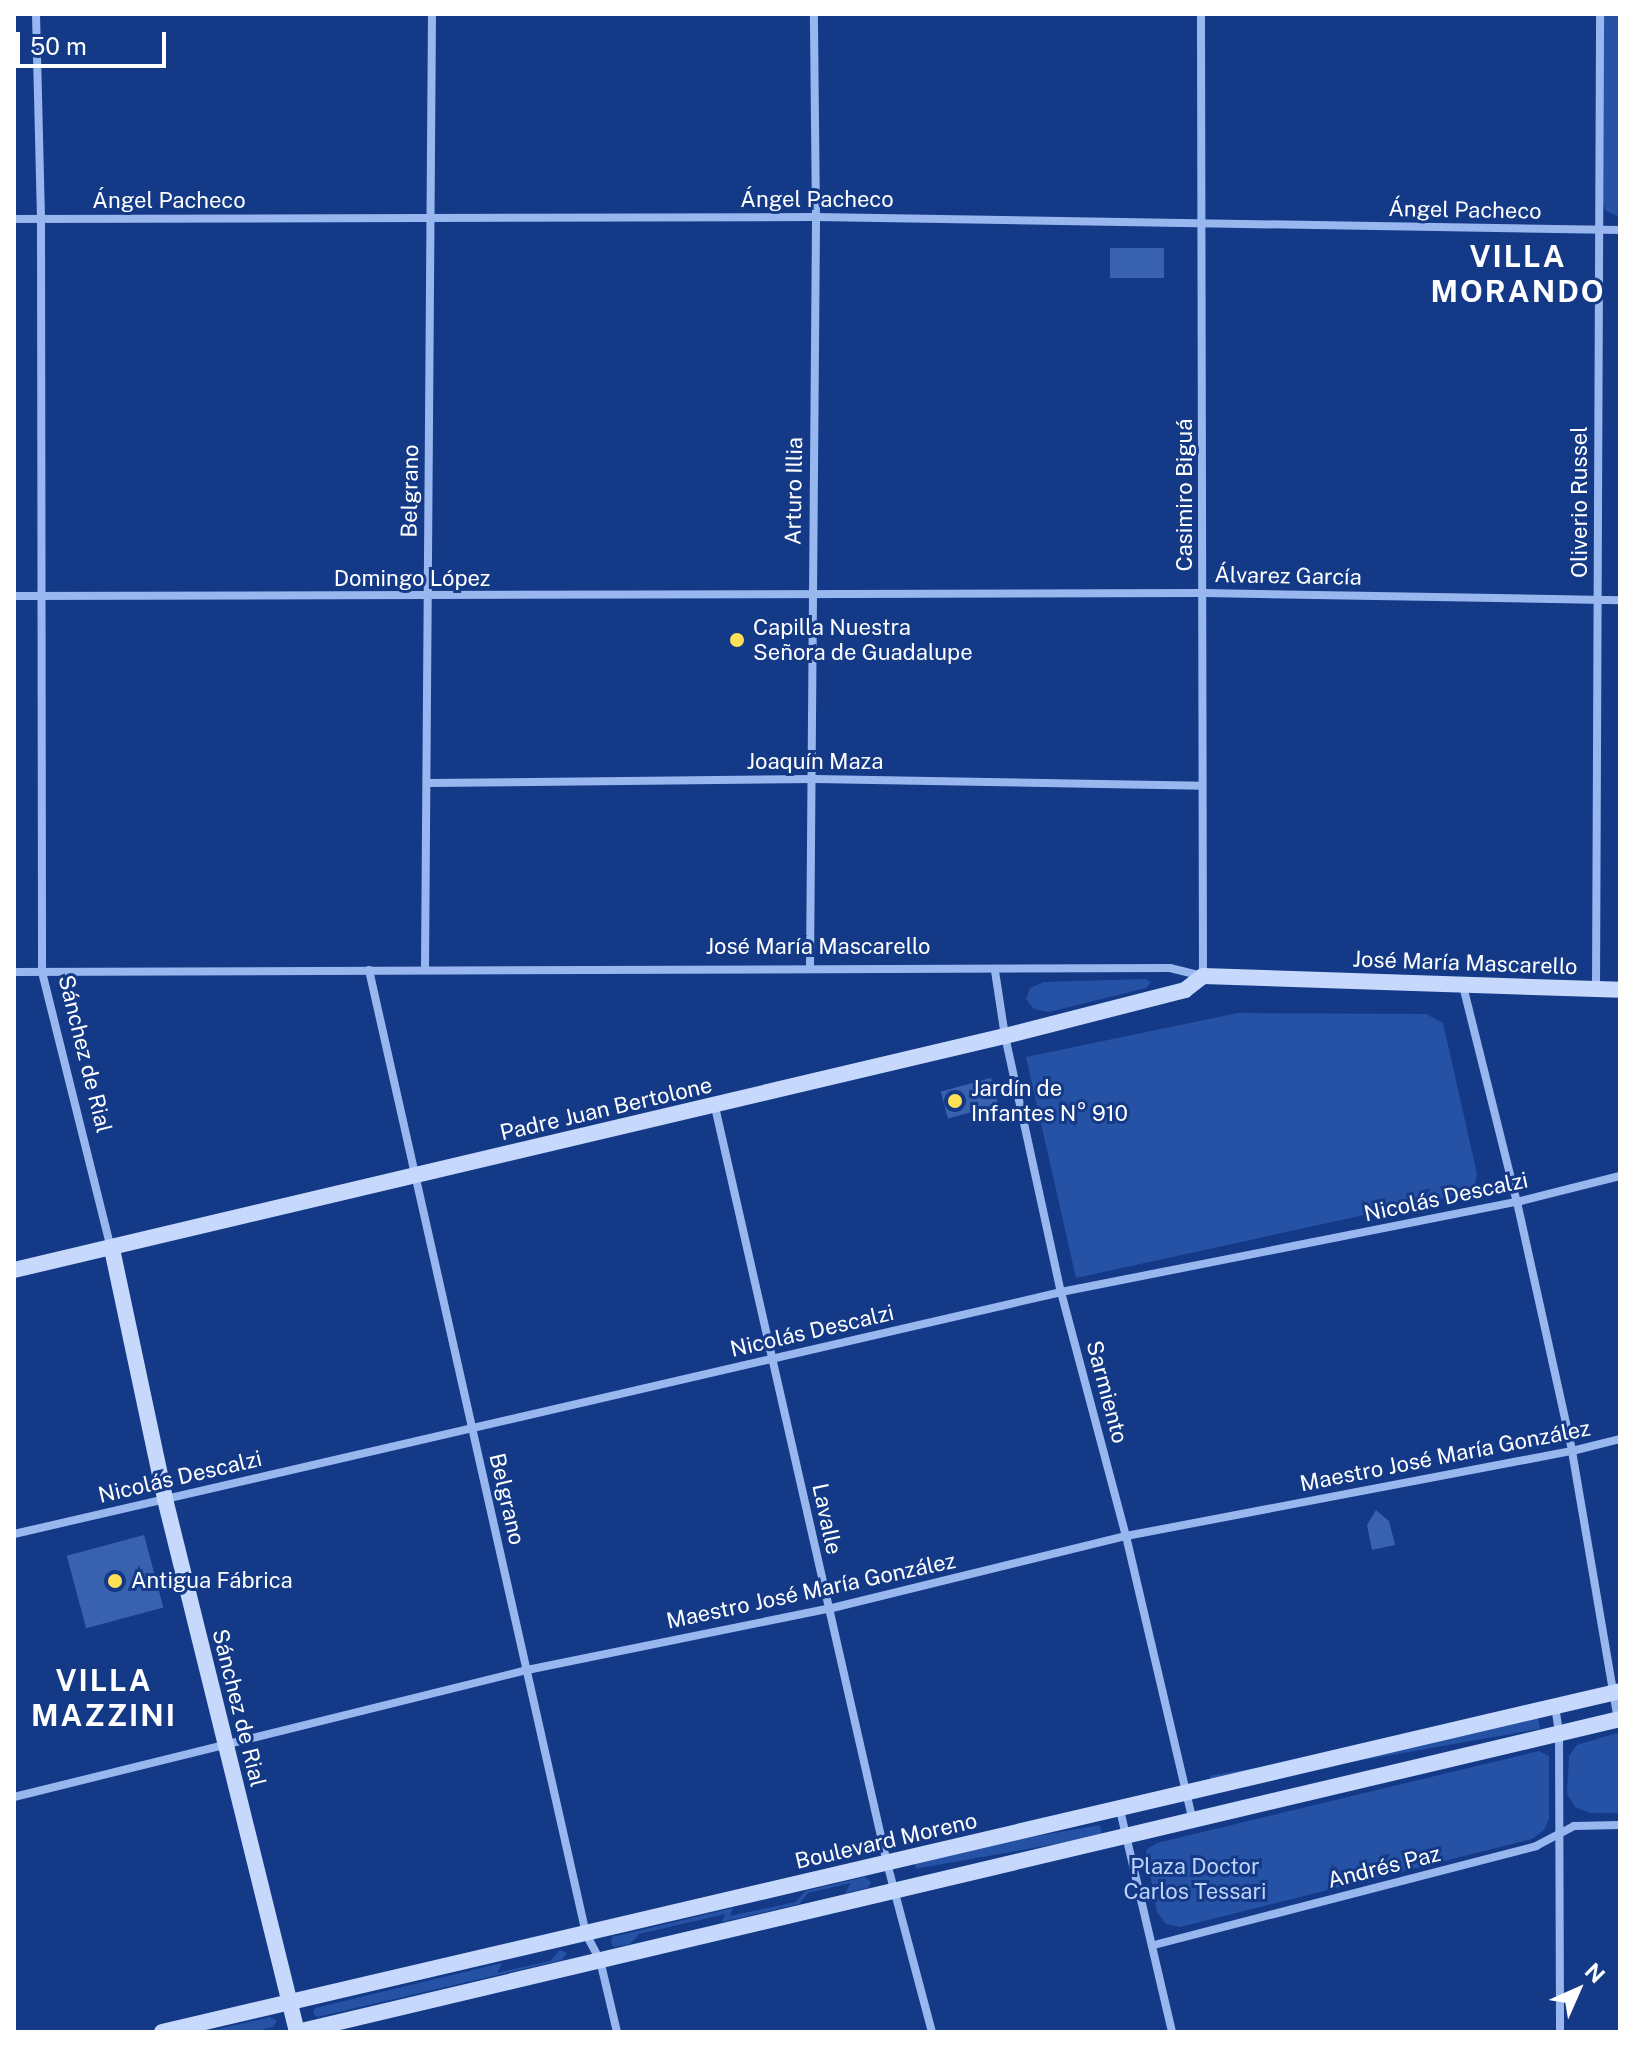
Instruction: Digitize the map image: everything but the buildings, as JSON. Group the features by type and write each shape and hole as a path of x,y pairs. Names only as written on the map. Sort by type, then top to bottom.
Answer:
{"main road":[{"name":"José María Mascarello","path":"1203,976 1620,990"},
{"name":"Padre Juan Bertolone","path":"14,1270 715,1107 1005,1036 1185,990 1203,976"},
{"name":"Sánchez de Rial","path":"112,1249 165,1499 287,2003 297,2032"},
{"name":"Boulevard Moreno","path":"162,2032 1616,1692"},
{"path":"297,2032 1619,1719"}],"street":[{"name":"Sánchez de Rial","path":"36,14 41,219 42,972 112,1249"},
{"name":"Belgrano","path":"425,968 432,14"},
{"name":"Arturo Illia","path":"810,969 814,779 811,596 816,217 814,14"},
{"name":"Casimiro Biguá","path":"1201,14 1203,976"},
{"name":"Oliverio Russel","path":"1596,990 1600,14"},
{"name":"Ángel Pacheco","path":"14,219 816,217 1620,230"},
{"name":"Álvarez García","path":"811,596 1204,593 1620,600"},
{"name":"Domingo López","path":"14,596 811,596"},
{"name":"Joaquín Maza","path":"427,783 814,779 1202,786"},
{"name":"José María Mascarello","path":"14,972 425,968 995,971 1170,968 1203,976"},
{"name":"Belgrano","path":"369,970 586,1934 600,1960 617,2032"},
{"name":"Sarmiento","path":"995,971 1005,1036 1061,1292 1126,1536 1193,1821"},
{"path":"1463,986 1517,1202 1572,1451 1619,1719"},
{"name":"Lavalle","path":"715,1107 887,1863 932,2032"},
{"name":"Nicolás Descalzi","path":"14,1534 1061,1292 1517,1202 1620,1176"},
{"name":"Maestro José María González","path":"14,1797 226,1747 527,1670 828,1609 1126,1536 1572,1451 1620,1439"},
{"path":"1555,1704 1559,1733 1560,2032"},
{"path":"1120,1810 1172,2032"},
{"name":"Andrés Paz","path":"1154,1945 1536,1846 1559,1831 1574,1826 1620,1825"}],"green space":[{"path":"1603,14 1620,14 1620,217 1606,211 1602,202"},
{"path":"1146,979 1151,982 1146,988 1049,1012 1034,1009 1026,999 1030,988 1044,982"},
{"path":"1238,1013 1426,1014 1443,1023 1477,1174 1475,1184 1465,1193 1076,1278 1026,1057"},
{"path":"1538,1718 1540,1729 1212,1787 1210,1776"},
{"path":"1620,1732 1620,1813 1591,1813 1575,1807 1567,1794 1569,1756 1577,1745"},
{"name":"Plaza Doctor Carlos Tessari","path":"1539,1751 1549,1756 1549,1819 1544,1830 1532,1839 1180,1927 1166,1924 1157,1912 1146,1850 1157,1843"},
{"path":"1100,1825 1102,1836 916,1869 914,1858"},
{"path":"865,1877 871,1882 868,1888 845,1893 851,1883 808,1893 799,1904 722,1922 725,1914 639,1934 630,1944 614,1947 611,1943 612,1937 733,1908 730,1916 796,1902 805,1891"},
{"path":"560,1950 567,1953 562,1960 317,2017 313,2013 315,2008 502,1963 497,1973 550,1961"},
{"path":"270,2017 277,2021 273,2027 253,2032 205,2032"}],"place":[{"name":"Capilla Nuestra Señora de Guadalupe","path":"737,640"},
{"name":"Jardín de Infantes N° 910","path":"955,1101"},
{"name":"Antigua Fábrica","path":"115,1581"}],"district":[{"name":"VILLA MORANDO","path":"1518,273"},
{"name":"VILLA MAZZINI","path":"104,1697"}]}
